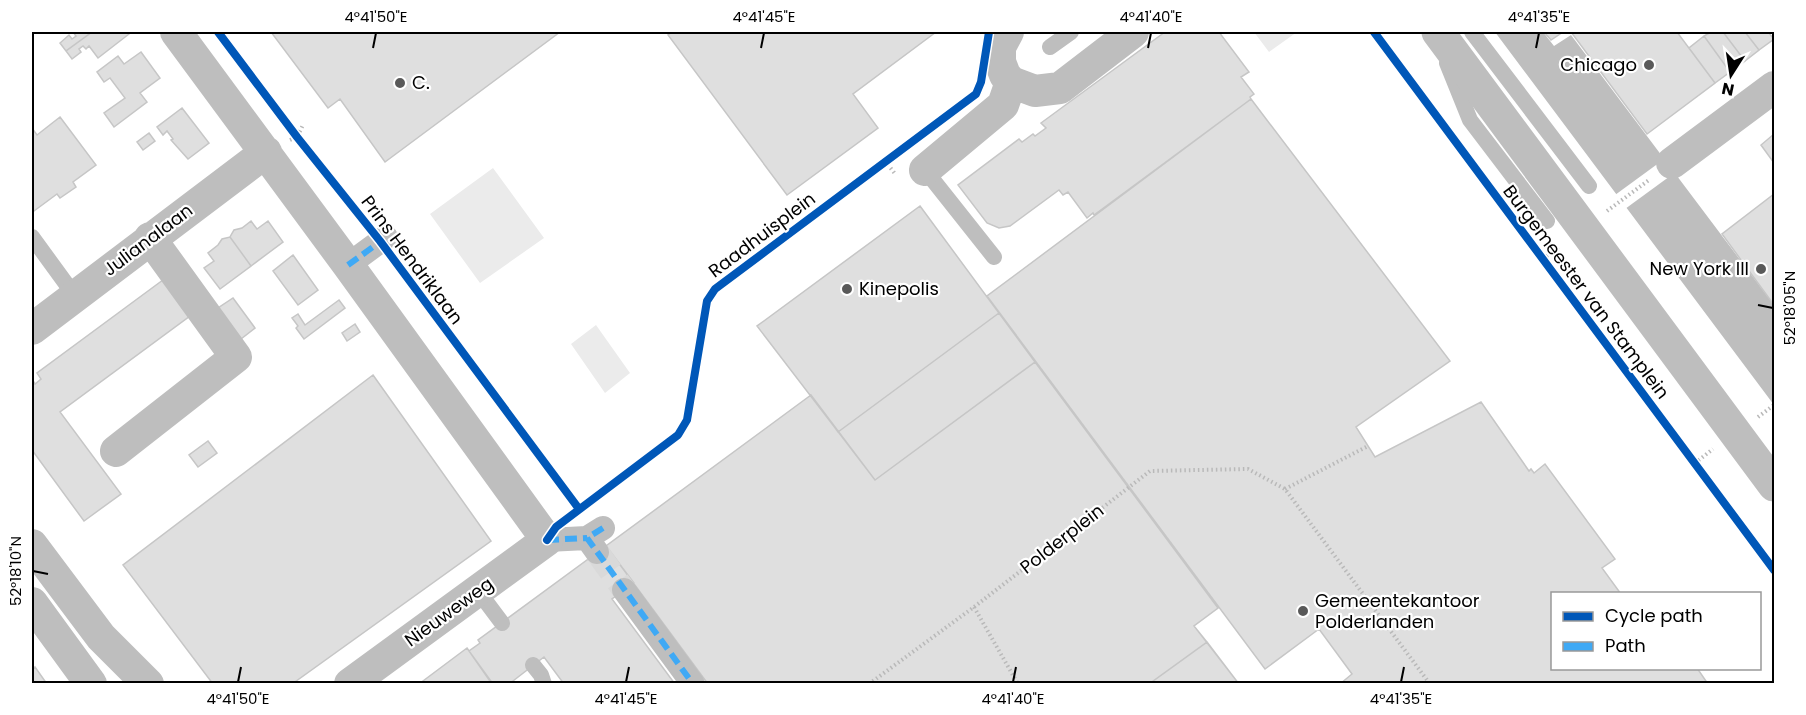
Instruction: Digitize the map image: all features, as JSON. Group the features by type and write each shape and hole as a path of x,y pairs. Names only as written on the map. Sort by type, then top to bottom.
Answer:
{"street":[{"path":"176,32 266,152 547,540 595,539"},
{"path":"1008,32 1000,47 1000,62 1005,75 1011,82 1035,91 1060,87 1133,32"},
{"name":"Burgemeester van Stamplein","path":"1436,32 1774,485"},
{"path":"925,170 1003,105 1011,82"},
{"path":"1672,164 1774,87"},
{"name":"Julianalaan","path":"32,328 266,152"},
{"path":"348,265 386,237"},
{"path":"116,451 236,357 150,238"},
{"name":"Nieuweweg","path":"350,684 547,540"},
{"path":"32,545 101,637 148,684"},
{"path":"624,590 693,684"},
{"path":"32,603 91,684"},
{"path":"101,637 125,684"}],"lane":[{"path":"1050,47 1071,32"},
{"path":"1436,32 1470,120 1546,221"},
{"path":"1472,32 1589,186"},
{"path":"925,170 994,257"},
{"path":"32,237 75,296"},
{"path":"478,591 502,623"},
{"path":"533,665 541,675 544,684"}],"path":[{"path":"290,127 304,145"},
{"path":"876,168 894,154"},
{"path":"1620,202 1672,164"},
{"path":"1368,446 1285,489 1430,684"},
{"path":"1688,454 1702,472"},
{"path":"974,607 1018,684"}],"shaded area":[{"path":"1254,32 1297,32 1269,52"},
{"path":"1495,32 1543,32 1554,46 1571,35 1774,305 1774,405"},
{"path":"493,168 544,238 480,283 430,214"},
{"path":"596,325 630,373 605,393 571,344"}],"pier":[{"path":"1667,157 1677,171 1625,209 1615,195"}],"building":[{"path":"73,32 92,32 66,51 60,43 69,35 72,39 76,36"},
{"path":"92,32 127,32 129,34 98,58 89,46 86,49 83,46 79,49 81,52 72,59 66,51"},
{"name":"C.","path":"271,32 560,32 385,162 340,99 328,108"},
{"path":"672,32 936,32 853,94 878,128 787,195 668,35"},
{"path":"1165,32 1219,32 1249,72 1241,77 1254,94 1250,97 1251,99 1094,215 1093,213 1087,218 1068,192 1063,195 1059,190 1010,226 999,228 987,223 958,185 1019,139 1022,142 1046,128 1041,123"},
{"name":"Chicago","path":"1544,32 1563,32 1551,40"},
{"name":"Chicago","path":"1571,32 1677,32 1715,83 1647,134"},
{"path":"1711,32 1723,32 1745,61 1730,72 1704,36"},
{"path":"1723,32 1745,32 1759,50 1745,61"},
{"path":"1745,32 1768,32 1774,39 1759,50"},
{"path":"1704,36 1730,72 1715,83 1689,48"},
{"path":"141,52 160,78 140,93 147,102 114,127 104,113 125,98 110,78 104,82 97,72 118,56 124,64"},
{"path":"1251,99 1450,361 1356,427 1375,457 1481,402 1529,471 1531,469 1534,473 1545,464 1615,559 1602,568 1620,592 1551,592 1551,670 1698,670 1708,684 1340,684 1352,674 1319,629 1265,669 987,296"},
{"path":"182,108 209,143 188,159 171,140 173,139 167,131 163,135 157,127"},
{"path":"60,117 96,165 73,182 76,187 60,198 57,194 34,211 32,208 32,128 37,135"},
{"path":"149,133 155,141 143,150 137,142"},
{"path":"1774,134 1774,163 1761,145"},
{"name":"New York III","path":"1774,194 1774,305 1722,234"},
{"path":"920,206 1035,362 875,480 757,326"},
{"path":"251,221 257,229 268,221 283,242 251,266 230,237 234,230 242,228"},
{"path":"230,237 251,266 220,289 204,268 214,261 208,253 222,239"},
{"path":"293,255 318,290 298,305 273,271"},
{"path":"167,277 194,313 60,412 121,494 84,521 32,450 32,379 35,384 41,379 37,373"},
{"path":"233,298 255,328 241,339 218,308"},
{"path":"339,300 345,308 304,339 292,318 298,314 305,325"},
{"path":"999,313 1218,608 1194,626 1207,642 1149,684 708,684 606,546 811,395 838,432"},
{"path":"355,324 360,332 347,341 342,333"},
{"path":"1035,362 1218,608 1194,626 1239,684 708,684 606,546 811,395 875,480"},
{"path":"373,375 491,541 292,684 213,684 123,565"},
{"path":"208,441 217,453 198,467 189,455"},
{"path":"606,546 634,583 612,599 675,684 564,684 544,657 509,684 493,684 469,651 480,643 478,640"},
{"path":"1207,642 1239,684 1149,684"},
{"path":"467,648 492,684 419,684"},
{"path":"35,667 47,684 32,684 32,670"}],"tunnel":[{"path":"597,552 624,590"}],"marked path":[{"path":"348,265 384,239"},
{"path":"603,528 587,538 693,684"},
{"path":"547,540 587,538"}],"cycle path":[{"name":"Prins Hendriklaan","path":"218,32 297,137 380,241 579,509"},
{"name":"Raadhuisplein","path":"547,540 556,527 678,435 687,420 707,301 715,289 976,94 981,82 989,32"},
{"path":"1374,32 1774,570"}],"place":[{"name":"Chicago","path":"1649,65"},
{"name":"C.","path":"400,83"},
{"name":"New York III","path":"1761,269"},
{"name":"Kinepolis","path":"847,289"},
{"name":"Gemeentekantoor Polderlanden","path":"1303,611"}]}
